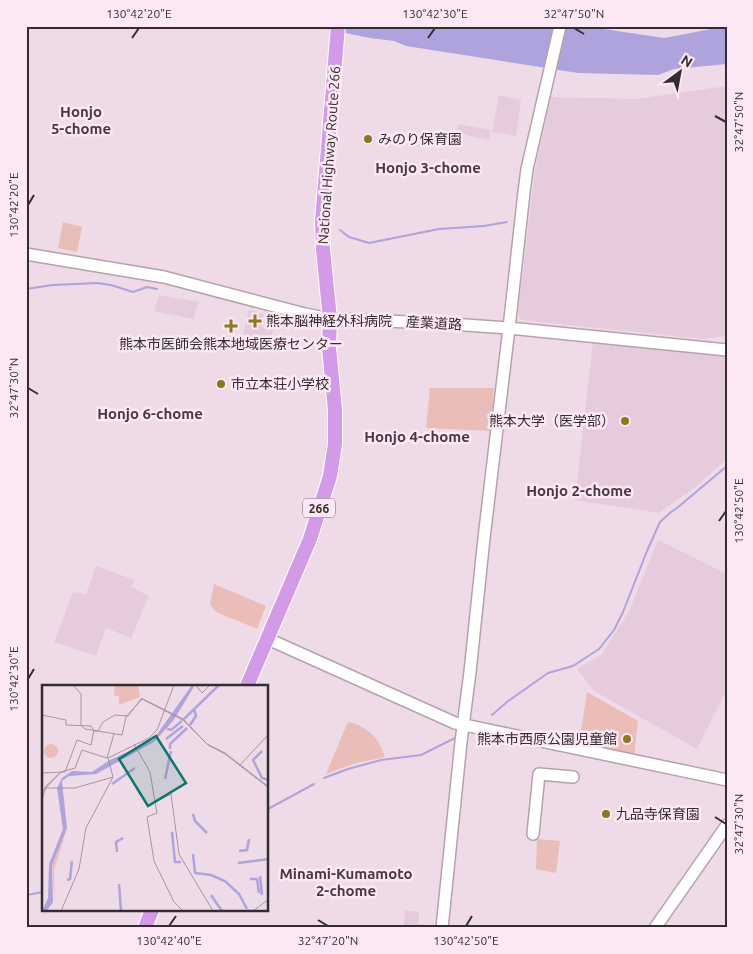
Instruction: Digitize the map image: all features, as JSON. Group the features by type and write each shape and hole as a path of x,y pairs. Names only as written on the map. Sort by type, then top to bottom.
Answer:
{"highway":[{"name":"National Highway Route 266","path":"247,685 310,538 330,476 335,444 335,410 329,348 330,319 322,249 322,221 338,26"},
{"path":"145,928 151,912"}],"street":[{"path":"442,928 461,742 510,328 524,192 527,170 560,26"},
{"name":"産業道路","path":"26,254 164,277 330,319 436,322 727,350"},
{"path":"268,639 455,723 727,780"},
{"path":"533,834 539,774 573,777"},
{"path":"655,928 727,825"}],"shaded area":[{"path":"311,26 584,26 664,38 727,26 727,64 674,69 658,75 578,73 406,46 394,41"},
{"path":"727,86 727,336 702,339 521,320 518,312 535,170 551,97 636,99"},
{"path":"499,95 521,100 516,136 492,132"},
{"path":"458,124 491,130 489,140 456,133"},
{"path":"63,222 82,227 77,252 58,248"},
{"path":"159,295 199,302 193,319 154,311"},
{"name":"熊本脳神経外科病院","path":"249,310 264,314 261,327 273,330 270,342 243,335"},
{"path":"593,341 727,355 727,459 694,488 659,513 575,500"},
{"path":"430,388 494,388 491,431 426,428"},
{"path":"658,540 727,574 727,690 697,749 594,691 577,669 602,654 629,611"},
{"path":"96,566 135,580 131,587 149,596 131,638 106,628 96,656 54,642 73,592 86,594"},
{"path":"214,584 266,606 257,629 216,612 210,604"},
{"path":"587,692 638,721 634,757 579,743"},
{"path":"350,722 368,731 376,739 385,757 353,764 326,774 347,724"},
{"path":"537,839 560,841 556,873 536,869"},
{"path":"405,910 419,912 419,924 433,926 433,928 403,928"}],"waterway":[{"path":"340,230 349,237 369,243 439,229 484,226 507,222"},
{"path":"26,289 53,285 97,283 133,292 147,287 157,289"},
{"path":"492,715 548,673 573,666 599,649 614,630 623,612 660,522 727,466"},
{"path":"324,778 381,760 421,755 457,737"},
{"path":"269,808 314,784"},
{"path":"26,895 42,892"}],"place":[{"name":"みのり保育園","path":"368,139"},
{"name":"熊本脳神経外科病院","path":"255,321"},
{"name":"熊本市医師会熊本地域医療センター","path":"231,326"},
{"name":"市立本荘小学校","path":"221,384"},
{"name":"熊本大学（医学部）","path":"625,421"},
{"name":"熊本市西原公園児童館","path":"627,739"},
{"name":"九品寺保育園","path":"606,814"}],"district":[{"name":"Honjo 5-chome","path":"81,120"},
{"name":"Honjo 3-chome","path":"428,167"},
{"name":"Honjo 6-chome","path":"150,413"},
{"name":"Honjo 4-chome","path":"417,436"},
{"name":"Honjo 2-chome","path":"579,490"},
{"name":"Minami-Kumamoto 2-chome","path":"346,882"}]}
